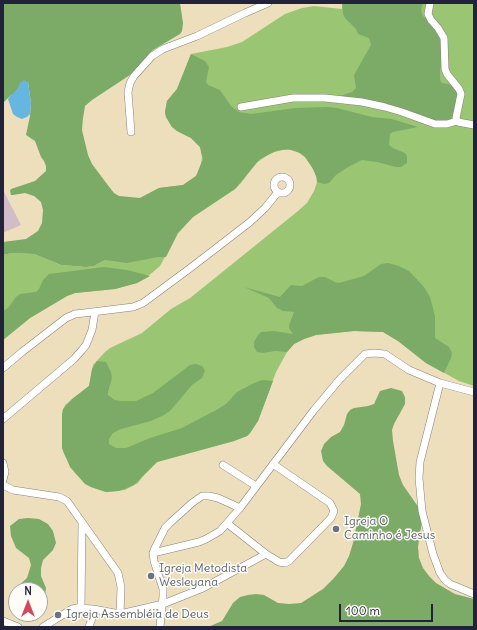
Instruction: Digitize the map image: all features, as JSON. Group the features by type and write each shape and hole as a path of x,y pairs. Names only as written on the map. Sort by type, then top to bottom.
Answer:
{"street":[{"path":"131,132 128,92 130,83 134,76 152,56 268,3"},
{"path":"430,3 428,14 430,20 441,32 444,38 445,69 461,94 456,114 457,121"},
{"path":"241,107 293,98 325,98 362,102 385,107 435,124 447,124 457,121 463,124 474,125"},
{"path":"3,368 66,318 74,314 133,308 143,303 250,222 265,208 278,192"},
{"path":"3,419 74,359 82,350 86,345 92,330 95,312"},
{"path":"153,553 206,539 220,531 228,524 314,410 340,379 365,354 385,354 404,368 440,384 474,392"},
{"path":"440,384 420,462 419,478 422,511 433,554 443,576 450,584 474,594"},
{"path":"3,463 6,472 3,480"},
{"path":"228,524 266,554 279,562 285,562 289,561 331,518 334,512 330,503 273,464"},
{"path":"223,465 256,486"},
{"path":"3,485 24,492 65,499 118,573 121,587 120,614"},
{"path":"160,627 163,589 153,553 168,525 200,497 209,496 240,508"},
{"path":"81,608 82,524"},
{"path":"43,627 72,610 81,608 120,614 163,604 203,588 266,554"},
{"path":"89,627 93,609"},
{"path":"92,618 94,627"},
{"path":"3,621 18,627"}],"shaded area":[{"path":"3,190 21,225 3,233"}],"green space":[{"path":"3,3 180,3 183,23 180,34 153,50 133,73 85,106 82,130 88,155 92,164 107,184 114,193 119,196 140,198 159,188 183,185 196,176 203,159 200,147 191,138 172,127 166,117 165,112 167,101 177,89 191,54 205,61 209,67 206,82 208,85 220,90 231,106 239,112 251,114 295,108 327,107 372,117 392,119 418,127 393,132 390,134 389,145 405,153 407,156 407,163 401,167 396,167 362,160 336,175 329,183 324,184 317,182 317,178 312,167 300,153 288,149 276,151 260,159 235,189 193,217 178,233 166,257 158,257 127,263 105,260 94,266 86,267 61,265 34,254 12,253 3,255 3,242 26,239 38,231 42,223 43,210 41,202 34,196 25,193 11,195 10,191 11,189 35,181 46,171 46,166 35,141 26,135 31,103 28,82 19,87 15,93 3,103"},
{"path":"342,3 474,3 474,386 459,381 426,363 398,341 383,332 354,331 316,335 294,344 287,352 276,372 258,421 247,436 157,462 138,483 125,490 106,492 91,487 75,473 64,454 62,448 62,415 65,405 89,386 93,365 110,348 142,333 171,309 190,298 298,211 307,203 314,191 317,182 315,172 305,157 295,150 282,150 271,153 256,163 235,189 193,217 178,233 160,266 146,278 137,283 115,289 75,293 67,296 30,318 3,340 3,255 12,253 34,254 61,265 86,267 94,266 105,260 133,198 140,198 159,188 183,185 196,176 200,168 202,158 200,147 191,138 172,127 166,117 165,112 167,101 177,89 191,54 227,47 242,42 285,14 302,8 314,6 342,9"},
{"path":"342,3 423,3 421,10 423,16 434,26 442,40 443,58 440,71 440,80 442,83 449,84 458,94 451,119 441,123 340,96 352,92 356,88 354,75 371,45 369,38 358,34 356,29 345,18"},
{"path":"388,263 409,271 424,287 430,297 435,316 435,338 449,347 452,353 444,373 426,363 398,341 383,332 354,331 316,335 294,344 287,352 257,352 254,347 254,342 261,332 274,331 293,334 289,328 289,325 294,312 283,311 277,308 269,298 244,287 280,297 291,285 302,286 319,277 325,277 339,283 364,276 381,264"},
{"path":"104,267 127,270 150,276 137,283 115,289 75,293 67,296 30,318 3,340 3,311 8,308 20,294 36,292 43,280 49,274"},
{"path":"97,361 106,362 111,372 112,378 108,395 115,400 122,401 136,401 153,393 190,365 196,364 202,366 205,371 202,378 192,385 171,410 164,415 151,421 121,429 113,433 109,439 109,444 116,448 126,448 150,438 182,428 226,404 237,392 252,384 262,380 273,381 258,421 247,436 157,462 134,485 119,491 106,492 85,484 70,467 62,448 63,409 72,399 89,386 92,369"},
{"path":"391,388 402,391 405,397 405,404 392,430 399,475 403,485 419,508 422,521 418,547 419,558 423,568 436,583 455,594 474,599 474,627 208,627 222,621 233,603 240,597 256,594 264,595 278,603 301,603 323,589 344,566 353,543 361,504 360,494 327,466 323,461 321,451 324,444 331,437 340,432 350,410 374,404 380,391"},
{"path":"19,519 39,519 48,524 53,531 56,543 53,550 43,560 41,576 44,582 23,582 27,578 31,565 29,558 16,548 11,536 10,526"}],"water":[{"path":"24,80 28,82 31,103 30,114 22,119 13,114 8,99"}],"place":[{"name":"Igreja O Caminho é Jesus","path":"336,529"},
{"name":"Igreja Metodista Wesleyana","path":"151,576"},
{"name":"Igreja Assembléia de Deus","path":"58,615"}]}
